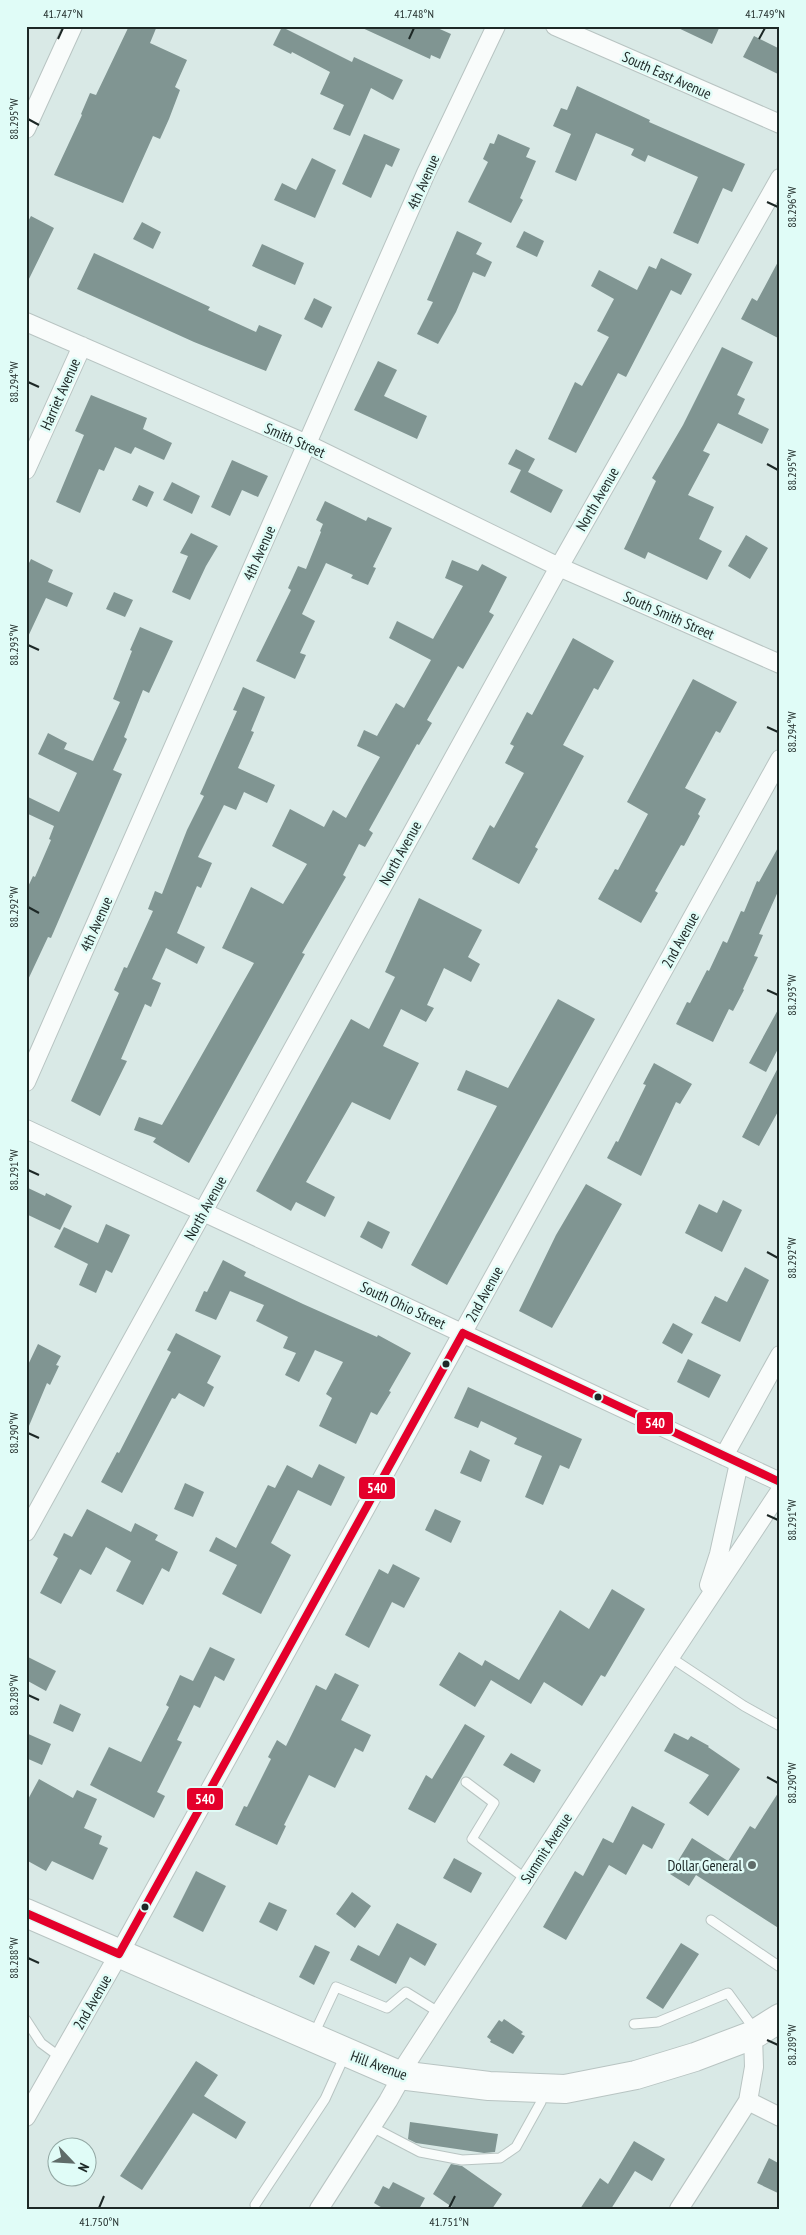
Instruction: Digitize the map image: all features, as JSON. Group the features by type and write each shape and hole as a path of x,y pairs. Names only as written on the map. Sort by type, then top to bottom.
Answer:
{"main road":[{"name":"Hill Avenue","path":"26,1913 399,2075 489,2086 565,2089 636,2075 695,2057 755,2034 780,2018"}],"street":[{"path":"26,129 72,26"},
{"name":"4th Avenue","path":"26,1082 422,182 496,26"},
{"name":"South East Avenue","path":"555,26 780,124"},
{"name":"North Avenue","path":"26,1532 559,567 780,178"},
{"name":"Smith Street","path":"26,322 307,444 559,567"},
{"name":"Harriet Avenue","path":"26,470 82,346"},
{"name":"South Smith Street","path":"559,567 780,664"},
{"name":"2nd Avenue","path":"26,2117 119,1954 780,759"},
{"name":"South Ohio Street","path":"26,1130 780,1482"},
{"path":"688,1629 713,1578 731,1459 780,1355"},
{"name":"Summit Avenue","path":"319,2209 397,2086 399,2075 688,1629 780,1491"},
{"path":"679,2209 748,2101 754,2067 755,2034"},
{"path":"748,2101 780,2117"}],"lane":[{"path":"670,1657 744,1706 780,1726"},
{"path":"466,1782 494,1803 472,1839 526,1879"},
{"path":"710,1920 780,1967"},
{"path":"313,2038 336,1987 387,2008 406,1992 440,2013"},
{"path":"634,2024 658,2022 728,1993 755,2034"},
{"path":"26,2020 41,2043 60,2057"},
{"path":"255,2205 325,2099 346,2052"},
{"path":"372,2127 420,2152 462,2160 500,2158 516,2147 541,2102 544,2088"}],"building":[{"path":"129,26 157,26 150,43 187,60 175,87 180,90 169,119 160,139 153,136 123,203 54,175 82,115 90,93 96,95"},
{"path":"358,26 433,26 451,34 440,59 431,55 430,59"},
{"path":"674,26 720,26 712,44"},
{"path":"282,27 352,62 354,57 403,80 393,100 371,88 350,136 333,129 344,105 320,94 330,72 292,52 291,54 273,45"},
{"path":"754,36 780,49 780,75 743,57"},
{"path":"577,86 650,120 649,122 745,164 732,192 723,188 698,244 673,233 698,177 648,155 645,162 631,155 634,149 596,133 576,181 555,172 571,134 553,126 561,108 567,110"},
{"path":"364,134 400,149 392,167 386,164 371,198 342,184"},
{"path":"498,134 530,148 526,157 536,161 520,198 523,200 511,223 468,202 488,162 483,159 490,143 494,144"},
{"path":"312,158 336,170 315,218 274,200 282,183 296,190"},
{"path":"31,216 54,228 26,285 26,225"},
{"path":"142,222 161,232 153,249 133,239"},
{"path":"457,231 482,243 476,254 492,262 485,277 473,272 456,312 438,344 417,334 433,302 427,300"},
{"path":"524,231 544,241 537,257 516,247"},
{"path":"262,244 304,263 295,285 252,266"},
{"path":"94,253 210,307 208,310 256,332 259,325 282,335 266,371 194,342 77,289"},
{"path":"661,258 692,274 681,295 671,290 626,377 618,373 576,453 548,439 575,382 582,386 609,337 597,331 614,299 591,286 599,270 637,290 649,266 656,269"},
{"path":"780,258 780,339 741,319 752,298 757,301"},
{"path":"314,298 332,307 322,328 304,319"},
{"path":"722,347 753,362 737,395 745,399 738,414 769,429 762,444 718,423 703,451 710,454 688,495 714,507 699,539 722,551 707,580 648,552 645,559 624,549 656,481 652,478 683,425"},
{"path":"378,361 397,370 384,396 427,416 417,439 354,410"},
{"path":"91,395 147,418 143,429 172,443 164,460 135,447 131,454 115,447 104,471 99,469 80,513 56,502 84,435 75,431"},
{"path":"516,449 535,459 528,472 563,490 551,513 510,492 521,470 508,464"},
{"path":"232,460 268,476 258,497 242,490 230,516 211,507"},
{"path":"172,482 200,496 192,514 163,500"},
{"path":"139,485 154,492 147,507 132,500"},
{"path":"325,501 366,521 368,517 392,528 373,567 376,568 368,585 351,578 353,575 326,563 302,614 315,621 300,653 306,655 295,679 256,661 291,590 288,588 298,566 306,569 321,532 323,524 316,520"},
{"path":"191,533 218,546 190,600 172,592 188,556 180,553"},
{"path":"746,535 768,548 750,579 728,566"},
{"path":"31,559 53,570 48,582 73,593 67,607 46,598 26,641 26,569"},
{"path":"452,560 478,571 482,564 507,577 489,612 494,615 463,669 458,666 427,720 432,723 419,745 417,744 369,830 373,833 365,847 359,844 343,875 346,877 302,953 305,954 189,1163 153,1142 156,1138 134,1130 139,1117 162,1125 254,963 222,948 251,887 283,904 307,864 272,846 290,809 324,827 333,810 346,818 380,757 357,746 364,730 377,736 396,703 404,708 431,660 389,638 397,621 433,639 463,586 445,578"},
{"path":"114,592 133,600 125,617 106,609"},
{"path":"140,627 173,641 149,693 143,690 124,737 127,739 113,770 122,774 51,938 48,937 26,984 26,891 33,876 35,877 51,840 49,839 54,826 26,813 26,796 59,812 77,773 38,754 48,733 67,743 64,749 93,761 120,702 113,699"},
{"path":"573,638 614,661 598,690 594,688 563,745 584,756 535,847 538,849 519,884 472,859 490,825 494,828 524,773 505,763 514,746 510,744 527,712 532,715"},
{"path":"693,679 737,702 720,733 716,731 685,788 706,799 698,814 700,816 684,846 681,845 655,891 658,893 641,923 598,899 615,869 618,870 648,814 627,802"},
{"path":"243,687 265,697 251,731 254,732 238,768 275,785 267,803 244,792 236,810 224,805 198,857 212,863 201,888 197,886 177,933 205,947 197,964 166,948 152,979 161,983 151,1007 145,1004 121,1059 127,1061 100,1116 71,1101 119,993 114,990 124,967 127,968 153,911 148,909 155,891 162,894 187,830 204,796 200,794 237,711 233,710"},
{"path":"780,844 780,887 759,934 763,935 754,956 758,957 733,1011 729,1009 713,1042 676,1024 687,1002 690,1003 707,970 709,971 723,941 727,943 741,911 744,912 757,881 759,882"},
{"path":"419,898 482,930 468,957 480,964 471,982 444,968 427,1005 434,1008 426,1022 401,1009 383,1046 419,1063 390,1120 352,1102 306,1182 335,1197 325,1217 296,1202 291,1211 256,1191 351,1019 369,1029 395,977 385,972"},
{"path":"558,999 595,1019 447,1285 411,1265 497,1106 457,1090 466,1070 508,1088"},
{"path":"780,1006 780,1045 766,1072 749,1063"},
{"path":"654,1063 692,1084 680,1104 676,1102 641,1176 607,1158 616,1141 618,1142 646,1085 643,1084"},
{"path":"780,1064 780,1108 759,1146 742,1137"},
{"path":"586,1184 622,1204 552,1328 519,1311 556,1235"},
{"path":"26,1187 45,1196 46,1193 72,1206 60,1230 26,1214"},
{"path":"723,1200 742,1210 722,1252 685,1233 699,1204 717,1213"},
{"path":"368,1221 390,1232 382,1249 360,1237"},
{"path":"106,1224 130,1235 112,1273 106,1270 96,1293 79,1285 88,1264 54,1247 64,1227 98,1243"},
{"path":"223,1260 246,1272 244,1276 377,1337 378,1335 411,1353 377,1415 371,1412 356,1444 319,1426 332,1398 326,1394 343,1362 315,1350 299,1382 285,1375 296,1353 283,1348 288,1337 256,1321 264,1305 230,1291 216,1320 195,1311 204,1291 207,1292"},
{"path":"745,1267 769,1280 740,1342 701,1323 715,1296 727,1302"},
{"path":"673,1323 693,1334 682,1354 662,1343"},
{"path":"176,1333 221,1356 207,1383 214,1387 204,1407 179,1393 175,1399 172,1398 122,1493 101,1482 117,1452 119,1453 171,1352 167,1350"},
{"path":"38,1344 61,1356 56,1365 59,1366 50,1385 47,1383 26,1433 26,1369"},
{"path":"688,1359 721,1375 709,1398 677,1382"},
{"path":"468,1387 582,1439 569,1469 560,1465 543,1505 525,1497 542,1456 514,1444 517,1438 481,1421 478,1428 454,1418"},
{"path":"470,1450 490,1460 481,1482 460,1473"},
{"path":"319,1464 345,1477 331,1506 298,1490 271,1543 291,1555 261,1614 222,1594 237,1565 209,1551 216,1537 236,1548 268,1485 275,1488 287,1465 312,1478"},
{"path":"185,1483 204,1492 193,1517 174,1509"},
{"path":"87,1509 131,1532 135,1523 158,1535 155,1540 178,1552 169,1572 162,1568 143,1605 116,1591 131,1561 106,1547 91,1575 80,1569 61,1604 40,1593 58,1558 53,1555 64,1533 72,1537"},
{"path":"435,1509 461,1521 451,1543 425,1530"},
{"path":"393,1564 420,1578 404,1608 392,1602 369,1648 345,1635 379,1569 388,1574"},
{"path":"612,1589 645,1609 605,1677 601,1675 582,1706 544,1682 531,1704 491,1680 475,1707 439,1685 459,1652 482,1666 485,1660 519,1680 560,1610 589,1629"},
{"path":"210,1647 235,1659 224,1681 215,1676 200,1708 194,1705 177,1740 182,1742 157,1792 165,1796 154,1818 90,1785 109,1747 141,1762 169,1707 166,1705 180,1675 193,1681"},
{"path":"26,1656 56,1671 46,1691 26,1680"},
{"path":"335,1673 359,1685 341,1720 371,1735 363,1752 355,1748 335,1788 309,1775 284,1825 286,1826 277,1845 235,1825 244,1806 247,1807 271,1759 268,1757 277,1740 286,1746 316,1685 326,1690"},
{"path":"60,1704 81,1714 73,1732 53,1723"},
{"path":"465,1724 485,1736 435,1823 408,1809 426,1775 432,1779"},
{"path":"26,1733 51,1744 42,1765 26,1758"},
{"path":"674,1733 688,1740 691,1736 709,1746 740,1769 708,1816 689,1803 709,1775 664,1751"},
{"path":"511,1753 541,1770 534,1783 503,1765"},
{"path":"39,1779 73,1798 77,1790 97,1799 84,1828 102,1836 99,1844 108,1848 93,1880 52,1861 46,1871 26,1860 26,1803"},
{"name":"Dollar General","path":"780,1790 780,1929 696,1875 689,1886 670,1874 692,1838 728,1861 750,1826 755,1829"},
{"path":"632,1806 665,1824 652,1849 643,1844 626,1875 609,1865 566,1940 543,1927 575,1871 583,1876 603,1838 613,1843"},
{"path":"454,1858 482,1873 471,1893 443,1878"},
{"path":"196,1871 226,1886 203,1932 173,1917"},
{"path":"352,1892 371,1906 355,1928 336,1914"},
{"path":"269,1902 287,1910 277,1931 259,1922"},
{"path":"397,1923 437,1944 425,1966 410,1957 396,1984 350,1960 358,1945 379,1956"},
{"path":"681,1943 699,1954 663,2009 646,1998"},
{"path":"315,1945 330,1952 314,1985 299,1977"},
{"path":"504,2019 523,2032 521,2034 525,2036 513,2054 490,2042 491,2040 487,2037 499,2020 502,2022"},
{"path":"196,2061 218,2075 204,2096 246,2122 236,2139 193,2113 142,2190 120,2176"},
{"path":"410,2122 498,2134 495,2152 484,2153 416,2143 408,2139"},
{"path":"634,2141 665,2159 652,2181 635,2171 611,2209 580,2209 600,2178 608,2184"},
{"path":"769,2158 780,2164 780,2194 757,2183"},
{"path":"451,2164 462,2166 502,2194 492,2209 455,2209 433,2194"},
{"path":"393,2182 425,2198 419,2209 384,2209 374,2203 383,2186 389,2189"}],"transit line":[{"name":"540","path":"463,1333 780,1482"},
{"name":"540","path":"119,1954 463,1333"},
{"name":"540","path":"26,1913 119,1954"}],"place":[{"name":"Dollar General","path":"752,1865"}]}
